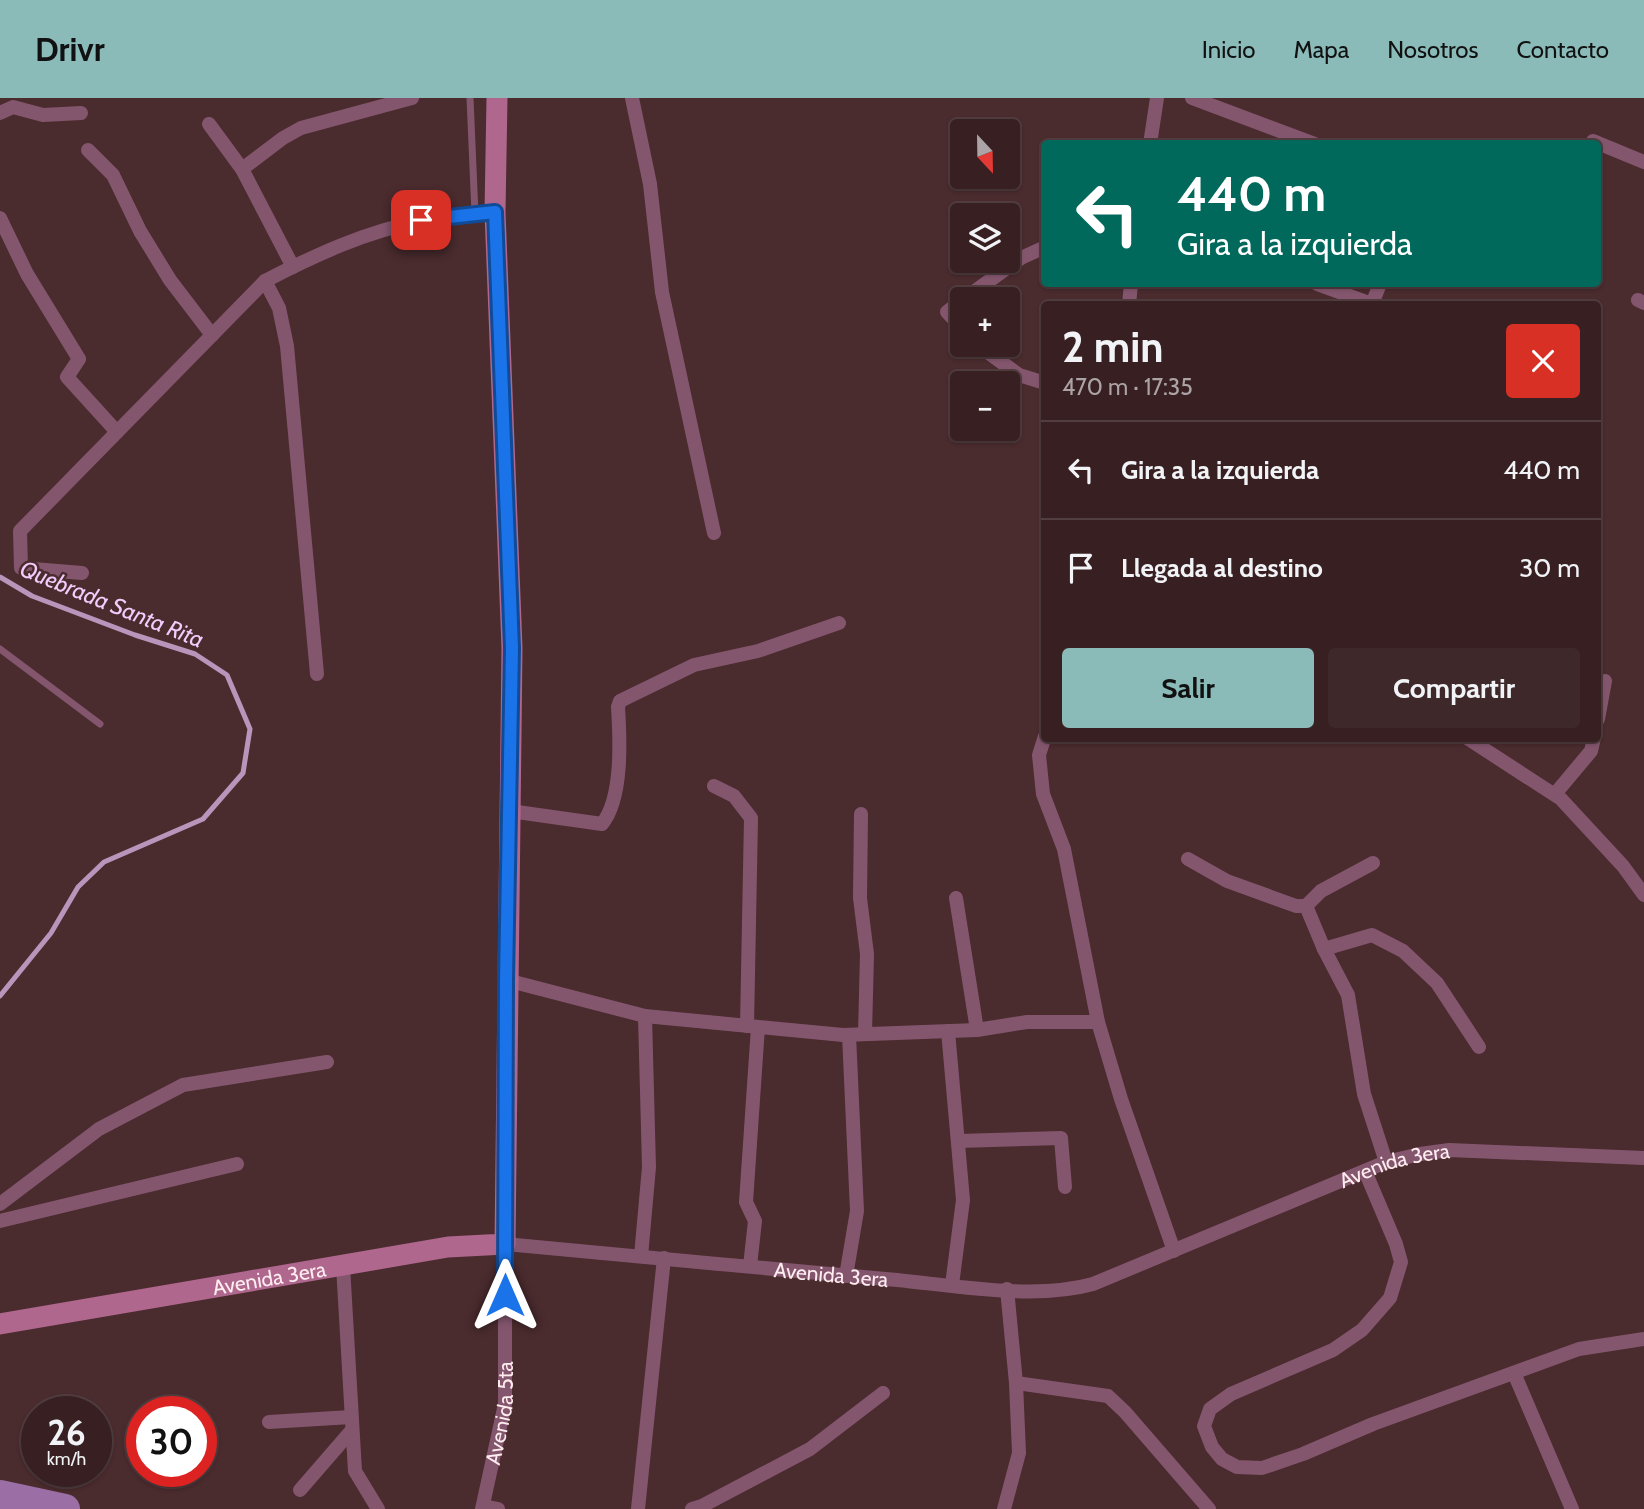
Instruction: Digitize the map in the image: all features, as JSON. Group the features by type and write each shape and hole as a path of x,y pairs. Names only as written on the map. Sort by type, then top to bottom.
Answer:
{"street":[{"path":"242,169 301,128 412,98"},
{"name":"Avenida 5ta","path":"488,1508 505,1404 506,980 512,648 485,213 497,98"},
{"path":"632,98 650,184 662,292 714,533"},
{"path":"1151,140 1157,98"},
{"path":"1192,98 1304,140"},
{"path":"0,114 13,107 43,115 81,113"},
{"path":"209,124 242,169 293,267"},
{"path":"1601,144 1644,162"},
{"path":"88,150 113,175 141,231 170,280 212,335"},
{"path":"82,573 21,568 20,531 265,281 310,258 376,233 421,220 485,213"},
{"path":"0,218 27,274 79,359 67,377 117,432"},
{"path":"981,287 1021,258 1041,249"},
{"path":"265,281 279,308 287,346 317,674"},
{"path":"1325,287 1364,301"},
{"path":"994,357 1019,376 1041,382"},
{"path":"510,811 602,824 608,817 621,761 620,701 694,665 758,652 839,624"},
{"path":"1601,703 1605,681"},
{"path":"1043,742 1039,755 1043,794 1063,849 1098,1022 1121,1099 1174,1251"},
{"path":"1473,742 1555,794 1623,866 1644,895"},
{"path":"1555,794 1591,751 1593,742"},
{"path":"714,786 734,796 751,818 753,1027 746,1202 755,1221 750,1266"},
{"path":"846,1276 857,1211 857,1035 867,954 860,898 860,814"},
{"path":"1188,859 1227,881 1296,906 1306,905 1321,891 1373,863"},
{"path":"956,898 977,1030"},
{"path":"1306,905 1324,949 1348,995 1364,1094 1386,1162"},
{"path":"1324,949 1372,935 1403,951 1437,983 1479,1047"},
{"path":"506,980 645,1016 857,1035 977,1030 1027,1022 1098,1022"},
{"path":"641,1256 649,1167 645,1016"},
{"path":"948,1031 963,1200 952,1285"},
{"path":"0,1204 99,1129 183,1085 327,1062"},
{"path":"958,1141 1061,1138 1065,1187"},
{"name":"Avenida 3era","path":"0,1324 448,1247 505,1244 952,1285 1054,1292 1074,1290 1386,1162 1420,1154 1449,1150 1644,1158"},
{"path":"0,1221 237,1164"},
{"path":"1364,1171 1396,1244 1401,1262 1390,1298 1362,1330 1334,1350 1231,1394 1210,1409 1204,1426 1212,1447 1222,1459 1237,1467 1262,1468 1373,1424 1579,1349 1644,1339"},
{"path":"638,1509 664,1258"},
{"path":"343,1266 355,1471 378,1509"},
{"path":"1004,1509 1019,1453 1016,1383 1007,1289"},
{"path":"1514,1373 1572,1509"},
{"path":"1016,1383 1108,1395 1209,1509"},
{"path":"692,1509 810,1449 883,1394"},
{"path":"270,1422 351,1424"},
{"path":"300,1490 351,1424"}],"lane":[{"path":"470,98 485,213"},
{"path":"1,653 100,724"}],"waterway":[{"name":"Quebrada Santa Rita","path":"0,577 32,596 135,635 195,654 227,675 250,729 243,773 203,819 104,862 78,887 51,933 0,996"},
{"path":"0,1495 65,1509"}],"route":[{"path":"421,220 495,212 512,648 506,980 505,1295"}]}
